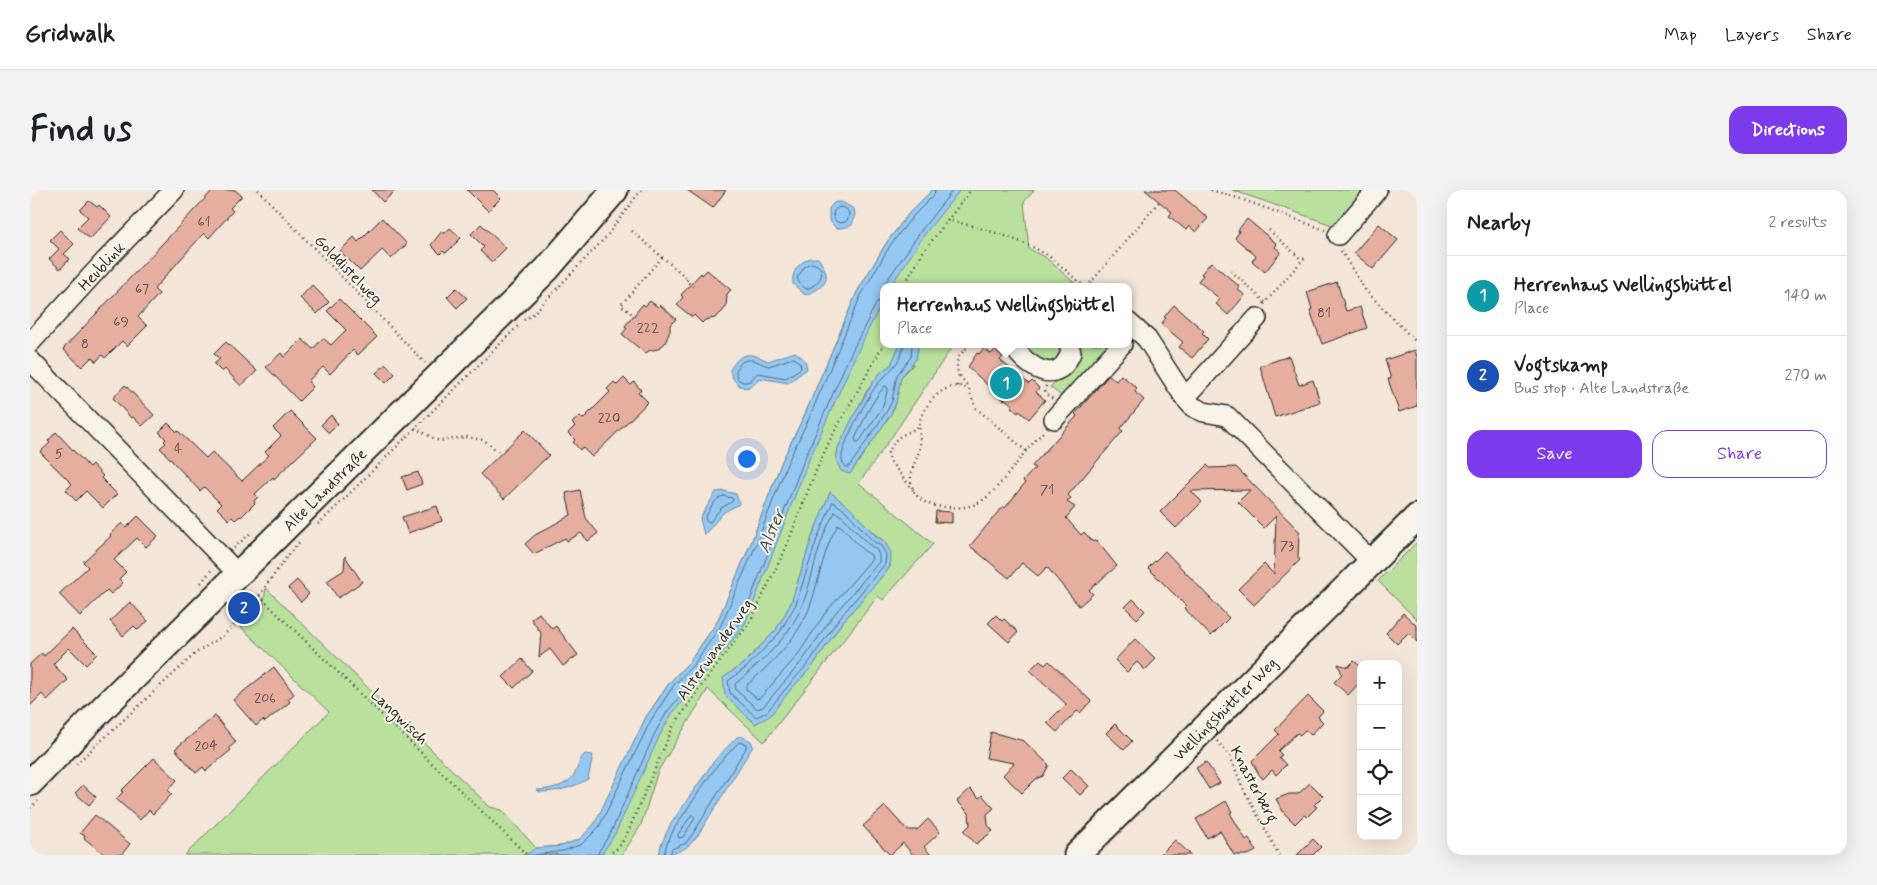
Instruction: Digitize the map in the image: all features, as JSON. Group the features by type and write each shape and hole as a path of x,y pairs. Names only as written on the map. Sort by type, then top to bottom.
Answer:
{"main road":[{"name":"Alte Landstraße","path":"37,789 111,700 547,269 615,190"},
{"name":"Wellingsbüttler Weg","path":"1077,855 1417,517"}],"street":[{"name":"Heublink","path":"30,343 106,260 174,190"},
{"path":"1338,235 1377,190"},
{"path":"1185,398 1262,310"},
{"path":"1132,331 1147,339 1185,398 1193,407 1204,412 1227,416 1372,562"},
{"path":"1016,348 1027,361 1045,372 1058,370 1067,362 1072,354 1070,348"},
{"path":"1054,419 1118,348"},
{"path":"30,360 239,575"}],"path":[{"name":"Golddistelweg","path":"258,190 425,363"},
{"path":"905,283 923,252 971,190"},
{"path":"1211,190 1241,199 1338,235 1340,249 1366,291 1417,343"},
{"path":"1089,283 1159,202"},
{"path":"947,220 964,223 1043,252 1081,283"},
{"path":"1269,230 1302,260"},
{"path":"632,231 688,279 686,281 692,286"},
{"path":"1231,271 1262,310 1306,256"},
{"path":"636,317 621,305 662,257"},
{"name":"Alsterwanderweg","path":"608,855 619,847 627,834 673,727 698,690 750,622 785,550 815,473 831,438 882,348"},
{"path":"967,348 958,359 956,365 959,375 969,389 976,408 1026,451"},
{"path":"920,426 896,438 888,453 890,461 922,501 933,507 965,508 974,505 985,499 1054,419 1044,388 1052,379 1052,371"},
{"path":"957,386 959,375"},
{"path":"914,491 911,476 920,446 920,426 925,409 937,395 946,389 957,386 969,389"},
{"path":"415,428 439,441 466,437 484,440 501,454"},
{"path":"317,524 328,516"},
{"path":"71,769 196,653 224,635 248,610 284,559 306,535"},
{"path":"266,571 273,577"},
{"name":"Langwisch","path":"259,596 526,854"},
{"name":"Knasterberg","path":"1206,728 1230,756 1243,788 1280,855"},
{"path":"30,808 37,789"}],"green space":[{"path":"932,190 1034,190 1024,202 1029,249 1045,257 1074,283 880,283 880,348 898,348 891,365 881,372 866,392 838,448 836,460 850,474 891,414 896,403 901,377 912,366 918,348 951,348 859,483 933,544 883,600 878,596 764,742 708,689 658,771 641,825 622,855 185,855 329,712 241,627 263,605 266,588 490,807 502,810 536,848 562,846 580,839 596,823 646,717 670,682 690,661 717,622 751,543 782,461 805,414 857,292 887,242 910,212","holes":["830,493 885,542 890,567 841,624 812,667 755,724 746,714 723,678 744,663 776,630 791,603 812,537"]},
{"path":"1232,190 1367,190 1335,226"},
{"path":"1025,348 1062,348 1062,351 1054,363 1038,361"},
{"path":"1073,348 1111,348 1068,401 1050,387 1065,372"},
{"path":"1417,542 1417,620 1378,581"}],"water":[{"name":"Alster","path":"932,190 960,190 927,231 893,283 880,283 880,306 808,462 744,626 671,715 615,834 602,854 526,855 536,848 562,846 580,839 595,823 646,717 670,682 690,661 717,622 751,543 782,461 805,414 857,292 887,242 910,212"},
{"path":"835,202 842,202 854,209 855,214 852,225 836,228 829,220 829,208"},
{"path":"810,258 818,258 823,265 826,276 823,285 805,295 793,284 793,275 802,262"},
{"path":"898,348 918,348 916,359 901,377 896,403 891,414 850,474 841,471 836,460 838,448 873,382 881,372 891,365"},
{"path":"795,352 805,360 807,369 788,383 759,378 751,387 746,388 734,381 730,370 742,356 751,355 768,361"},
{"path":"724,491 736,494 739,504 724,512 704,535 700,518 716,492"},
{"path":"830,492 850,508 876,536 885,542 891,553 890,567 841,624 812,667 791,689 770,716 755,724 725,695 723,678 744,663 776,630 791,603 812,537"},
{"path":"741,736 751,741 753,746 698,835 682,850 671,854 659,855 661,845 670,825 714,761 737,737"},
{"path":"585,754 593,755 588,779 559,790 540,792 537,790 554,788 569,780"}],"building":[{"path":"213,190 235,190 242,196 230,208 233,211 209,238 204,233 154,289 159,294 138,317 147,326 127,346 122,341 105,358 102,355 96,362 92,357 82,367 63,349"},
{"path":"372,190 396,190 383,202"},
{"path":"467,190 493,190 501,198 488,211"},
{"path":"687,190 726,190 713,208"},
{"path":"1145,190 1175,190 1208,218 1196,232 1189,226 1186,230 1169,216 1172,212"},
{"path":"89,201 97,207 99,205 111,217 90,239 77,228 88,217 80,210"},
{"path":"382,218 407,244 391,259 382,250 360,271 340,251 354,237 358,242"},
{"path":"1247,219 1277,244 1275,247 1281,252 1265,272 1252,261 1256,256 1235,238 1239,232 1238,230"},
{"path":"481,224 506,248 492,262 480,251 484,247 471,234"},
{"path":"1379,224 1398,240 1373,269 1354,253"},
{"path":"450,228 461,238 446,253 443,251 440,254 431,245 442,231 444,234"},
{"path":"60,230 74,244 64,254 70,259 60,269 49,259 59,249 50,240"},
{"path":"1211,262 1240,287 1238,290 1245,295 1228,315 1216,304 1220,299 1198,281"},
{"path":"707,270 731,290 727,294 726,307 722,312 715,318 705,320 702,323 694,315 692,317 677,305 683,297 681,295 701,273 702,275"},
{"path":"1337,282 1346,311 1360,307 1367,328 1322,344 1310,310 1312,309 1307,292"},
{"path":"312,285 329,302 317,314 300,298"},
{"path":"456,288 467,298 457,308 447,297"},
{"path":"339,299 377,337 358,355 353,350 330,374 323,367 308,381 313,387 299,401 266,367 281,353 284,357 302,339 313,349 323,338 331,345 346,330 327,311"},
{"path":"650,301 658,307 660,305 676,319 670,325 670,331 665,343 658,349 648,351 646,354 622,334 627,328 625,326 643,304 645,306"},
{"path":"1174,305 1204,331 1202,333 1208,339 1192,358 1179,347 1183,342 1161,324"},
{"path":"226,342 257,371 241,386 225,369 222,372 214,364 220,359 214,354"},
{"path":"984,348 991,354 995,350 1003,357 1000,360 1029,384 1032,381 1039,388 1036,392 1045,400 1029,419 1019,411 1018,413 1011,407 1013,405 1004,400 968,367 977,353 979,354"},
{"path":"1415,350 1417,357 1417,406 1399,412 1388,379 1391,379 1385,360"},
{"path":"1289,356 1299,385 1313,380 1320,402 1275,417 1260,366"},
{"path":"386,364 395,374 386,383 376,373"},
{"path":"1109,375 1116,381 1121,375 1137,388 1135,392 1144,400 1120,429 1123,431 1068,495 1071,498 1067,502 1075,507 1066,518 1081,535 1084,532 1093,542 1096,540 1117,566 1089,590 1093,594 1079,606 1047,567 1038,576 1022,563 1009,578 970,546 1003,506 1005,508 1025,483 1023,481 1035,468 1032,466 1077,416 1075,414"},
{"path":"624,378 631,385 634,382 641,390 638,392 648,402 592,457 582,447 580,450 573,442 575,440 568,433 575,426 572,423 580,416 583,419 610,392 607,389 614,382 617,385"},
{"path":"125,385 154,415 142,426 133,417 131,418 113,398"},
{"path":"290,411 317,438 274,479 273,477 255,494 258,497 254,501 255,503 241,517 235,520 232,517 229,520 217,508 221,504 204,487 200,491 160,448 166,443 164,441 166,439 159,432 168,423 206,458 212,452 242,481 269,455 265,452 281,436 273,428"},
{"path":"331,415 338,424 329,433 321,425"},
{"path":"525,430 549,455 504,499 480,474"},
{"path":"56,432 89,467 92,464 103,476 101,478 117,494 103,508 86,491 76,501 66,490 72,484 40,452 50,443 48,441"},
{"path":"1207,465 1210,468 1236,467 1300,532 1298,557 1300,560 1254,605 1238,589 1264,564 1274,574 1276,516 1264,528 1238,502 1250,490 1191,491 1202,502 1176,528 1160,512"},
{"path":"418,472 422,484 407,490 402,477"},
{"path":"580,490 586,518 598,533 588,541 581,533 567,541 565,538 534,554 525,544 535,535 571,515 566,493"},
{"path":"437,506 442,521 408,533 402,517"},
{"path":"936,511 952,512 952,523 935,522"},
{"path":"138,516 158,536 146,547 137,538 114,560 126,572 119,579 123,583 111,594 107,590 80,616 59,594 88,567 83,562 111,536 110,534 122,523 126,528"},
{"path":"1165,551 1229,618 1211,636 1184,608 1186,606 1148,568"},
{"path":"345,556 362,582 338,598 327,581 344,570"},
{"path":"297,580 309,594 301,602 288,588"},
{"path":"1133,599 1145,611 1137,619 1125,607"},
{"path":"130,602 148,621 138,630 134,626 123,636 110,621"},
{"path":"539,613 552,629 556,626 578,655 563,666 550,649 539,657 541,633 531,619"},
{"path":"1403,613 1417,626 1417,642 1408,633 1397,644 1386,633"},
{"path":"996,615 1002,621 1004,619 1018,632 1009,642 988,623"},
{"path":"72,629 97,654 86,665 69,648 53,664 68,680 47,700 42,694 30,706 30,664 42,653 44,656"},
{"path":"1135,639 1156,659 1145,670 1137,662 1127,672 1115,660"},
{"path":"522,659 532,671 514,688 503,677"},
{"path":"1040,660 1045,665 1049,661 1091,701 1080,713 1077,711 1057,732 1047,723 1066,704 1030,670"},
{"path":"1354,661 1357,664 1357,685 1348,695 1334,682 1342,674 1338,664 1348,667"},
{"path":"274,667 294,694 288,699 290,702 265,722 263,720 256,726 233,700"},
{"path":"1308,696 1323,711 1318,717 1323,722 1311,735 1305,730 1300,735 1297,733 1278,751 1282,755 1279,757 1286,765 1276,775 1272,770 1263,779 1252,761 1279,734 1275,730"},
{"path":"215,716 236,742 229,748 231,750 206,771 203,767 196,773 175,749"},
{"path":"1115,724 1132,741 1124,750 1106,733"},
{"path":"991,732 1024,741 1049,765 1043,776 1036,779 1022,793 1003,775 1014,763 986,758"},
{"path":"154,758 177,780 168,790 172,794 153,814 149,810 140,820 116,799 123,792 121,791"},
{"path":"1206,762 1220,783 1209,789 1196,768"},
{"path":"1071,769 1089,786 1080,795 1062,778"},
{"path":"1310,783 1323,796 1314,805 1317,807 1307,817 1304,815 1295,824 1284,813 1276,799 1289,794 1298,794"},
{"path":"83,785 96,797 89,805 75,793"},
{"path":"970,789 979,798 982,795 994,808 987,814 988,825 993,831 976,844 964,831 970,825 969,813 957,801"},
{"path":"1226,801 1232,812 1230,813 1246,840 1249,838 1256,851 1248,855 1234,855 1220,831 1207,838 1196,819"},
{"path":"885,806 907,830 917,830 928,819 940,832 924,847 931,855 913,855 903,843 890,855 863,826"},
{"path":"95,815 130,844 121,855 105,855 80,833"},
{"path":"1313,839 1321,847 1313,855 1297,855"},
{"path":"1175,840 1191,855 1160,855"}],"place":[{"name":"Herrenhaus Wellingsbüttel","path":"1006,383"},
{"name":"Vogtskamp","path":"244,608"}]}
